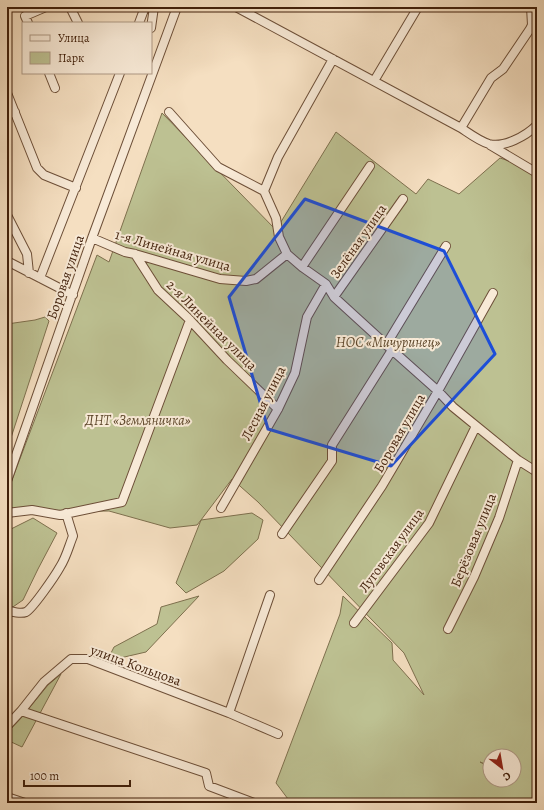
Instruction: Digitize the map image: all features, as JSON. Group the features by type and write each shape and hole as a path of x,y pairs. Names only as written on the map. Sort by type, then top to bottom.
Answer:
{"street":[{"path":"28,22 25,16 46,7"},
{"path":"70,7 78,22"},
{"path":"139,22 145,7"},
{"path":"152,22 154,7"},
{"name":"Боровая улица","path":"152,72 177,7"},
{"path":"236,7 461,128 537,172"},
{"path":"374,81 418,7"},
{"path":"461,128 491,78 502,68 530,29 532,25 531,7"},
{"path":"264,191 278,157 333,59"},
{"path":"49,74 55,88"},
{"path":"40,278 120,74"},
{"name":"Боровая улица","path":"7,481 150,77"},
{"path":"7,93 11,113 38,168 44,175 76,188"},
{"path":"170,112 218,167 264,191 276,218 279,237 287,254 326,284 334,297 438,391 453,407 518,460 537,472"},
{"path":"489,144 500,145 515,140 532,130 537,125"},
{"path":"302,267 370,166"},
{"name":"Зелёная улица","path":"334,297 403,199"},
{"path":"7,215 27,254 29,273"},
{"name":"1-я Линейная улица","path":"92,238 125,252 220,279 246,281 256,279 287,254"},
{"path":"282,534 332,461 332,445 446,246"},
{"name":"2-я Линейная улица","path":"135,254 158,290 190,320 227,360 278,409"},
{"path":"7,261 73,295"},
{"name":"Лесная улица","path":"221,508 278,409 295,373 307,317 326,284"},
{"name":"Боровая улица","path":"319,580 382,486 493,293"},
{"path":"7,513 32,510 60,515 122,502 190,320"},
{"name":"Луговская улица","path":"354,623 429,523 476,426"},
{"name":"Берёзовая улица","path":"448,629 474,578 499,518 518,460"},
{"path":"7,610 26,612 35,603 60,567 73,536 66,513"},
{"path":"230,713 270,595"},
{"name":"улица Кольцова","path":"7,726 44,682 70,659 88,658 230,713 278,734"},
{"path":"21,711 206,773 209,786 254,803"},
{"path":"7,797 24,803"}],"highlighted area":[{"path":"305,199 444,251 495,354 391,466 268,429 229,297"}],"green space":[{"name":"НОС «Мичуринец»","path":"162,113 276,230 336,132 416,194 428,179 459,194 500,158 537,170 537,803 291,803 276,783 340,614 343,596 392,643 393,660 424,695 404,653 258,502 232,479 197,525 170,528 109,511 7,513 7,493 97,255 109,262"},
{"path":"45,317 49,321 7,450 7,324"},
{"path":"252,513 263,520 258,539 224,571 186,593 176,583 201,520"},
{"path":"33,518 57,533 23,600 7,611 7,531"},
{"path":"199,596 146,652 107,661 114,647 157,624 161,607"},
{"path":"61,674 22,747 7,740 8,732 48,685"}],"park label":[{"name":"ДНТ «Земляничка»","path":"138,420"}]}
